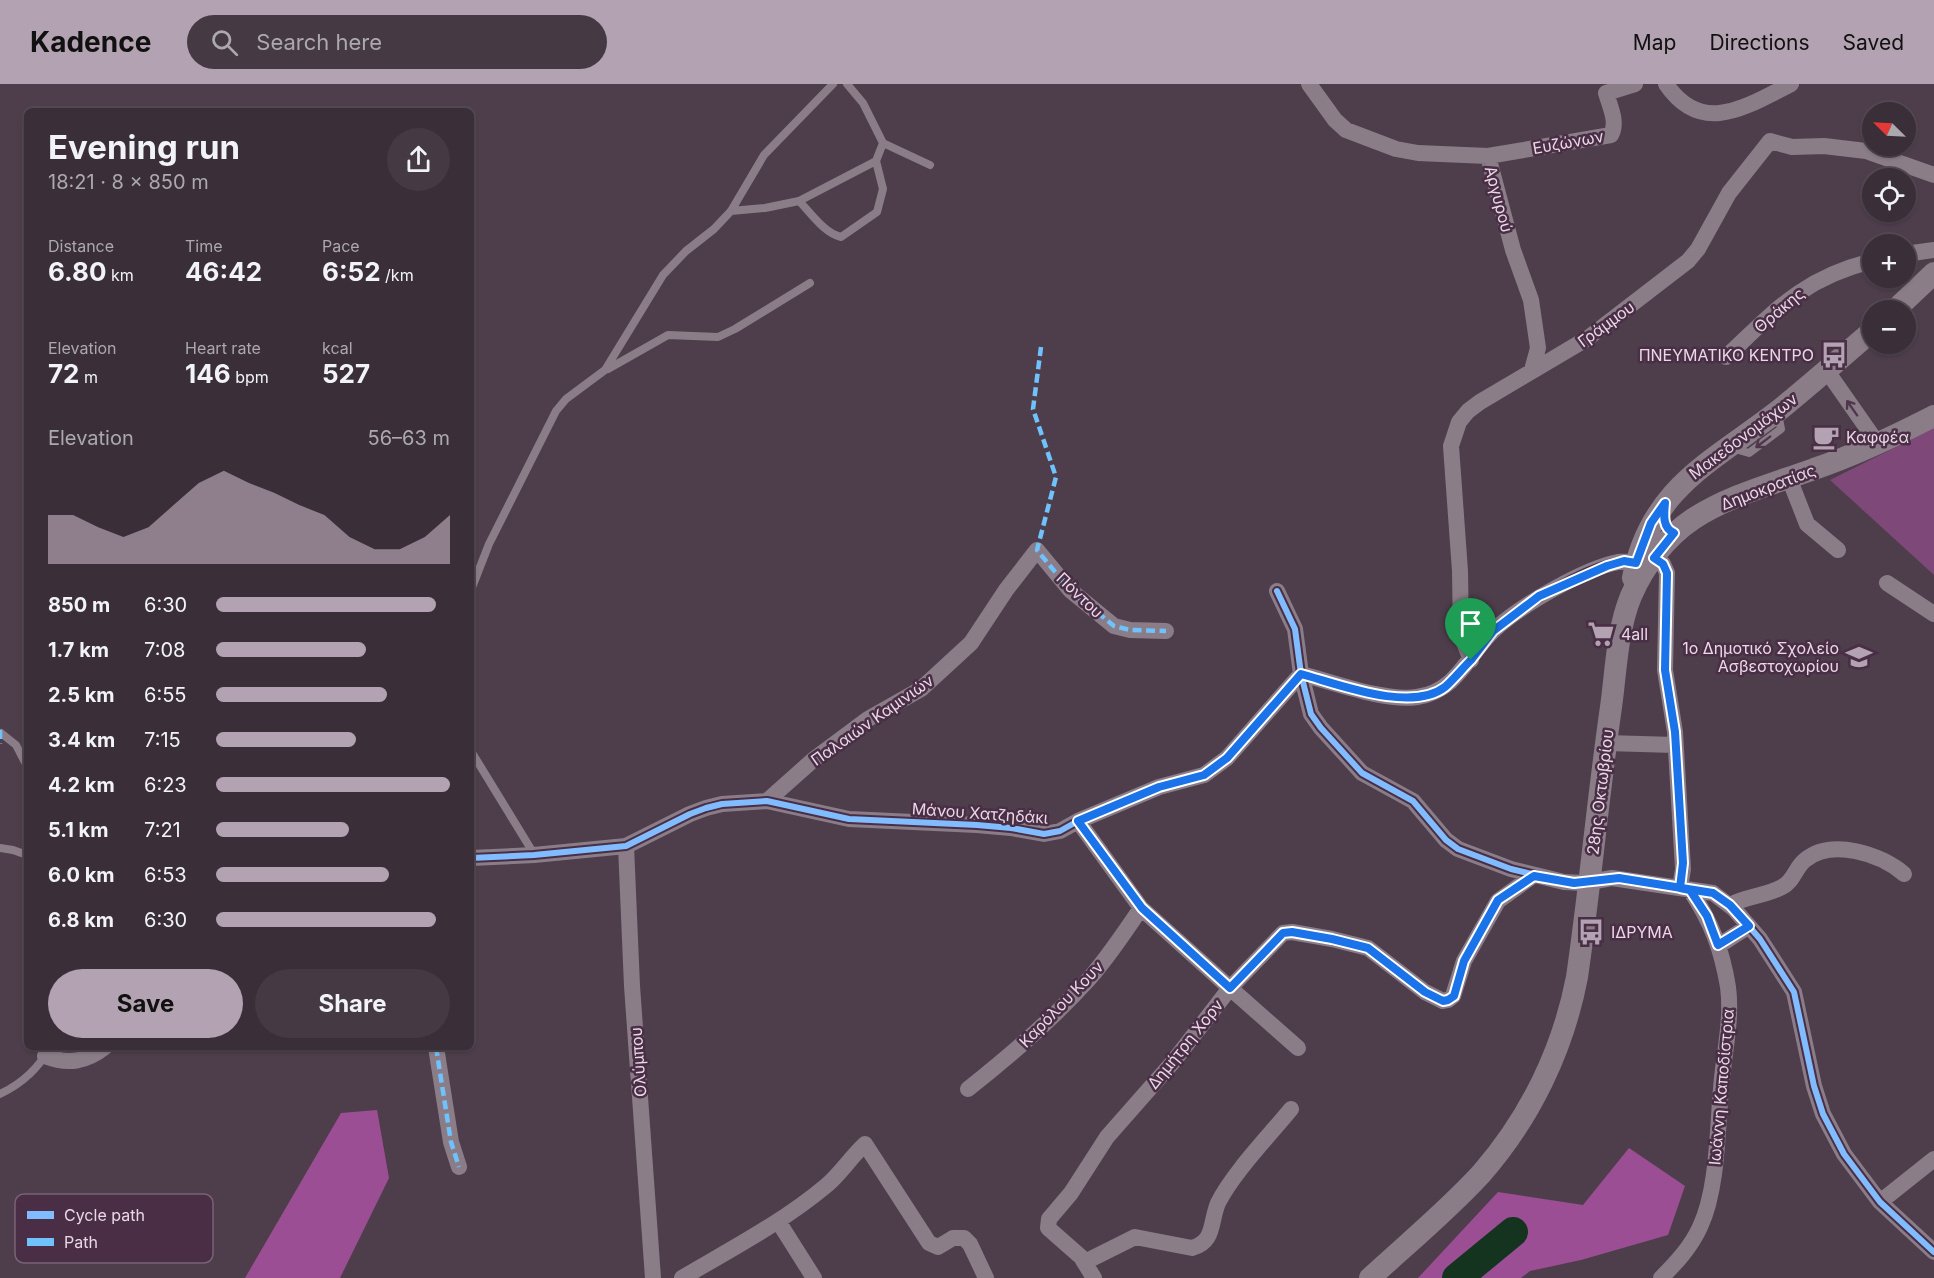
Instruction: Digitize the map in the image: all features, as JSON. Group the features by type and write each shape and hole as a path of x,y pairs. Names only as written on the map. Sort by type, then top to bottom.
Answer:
{"main road":[{"path":"1906,300 1934,273"},
{"name":"Μακεδονομάχων","path":"1645,561 1651,523 1665,503 1697,470 1777,411 1862,340"},
{"name":"Δημοκρατίας","path":"1632,595 1645,561 1674,533 1695,518 1725,502 1878,444 1934,416"},
{"path":"1665,503 1665,526 1674,533"},
{"name":"28ης Οκτωβρίου","path":"1370,1278 1482,1172 1532,1101 1555,1055 1571,1007 1578,969 1606,743 1622,636 1632,595"}],"street":[{"name":"Ευζώνων","path":"1488,156 1611,135 1615,122 1606,93 1635,84"},
{"path":"1666,84 1675,97 1690,108 1705,113 1733,111 1791,84"},
{"name":"Αργυρού","path":"1318,88 1335,120 1346,130 1396,149 1418,153 1488,156 1513,250 1531,300 1538,348 1532,370"},
{"name":"Γράμμου","path":"1471,660 1461,635 1460,571 1451,446 1459,422 1468,411 1532,370 1577,345 1689,261 1729,193 1770,141 1791,147 1824,146 1866,151 1934,175"},
{"path":"1916,252 1934,250"},
{"name":"Θράκης","path":"1726,357 1787,300 1804,288 1840,271 1862,264"},
{"path":"1827,371 1878,444"},
{"path":"1789,478 1807,524 1838,550"},
{"name":"Πόντου","path":"1037,550 1070,590 1114,626 1130,630 1166,631"},
{"name":"Παλαιών Καμινιών","path":"767,801 813,760 868,718 921,689 971,643 1006,590 1037,550"},
{"path":"1301,674 1390,698 1417,697 1443,688 1471,660 1493,631 1539,596 1607,566 1624,561 1663,564 1667,573 1665,670 1674,723 1685,889"},
{"path":"1887,583 1934,614"},
{"path":"1277,591 1294,629 1301,674 1311,714 1335,745 1362,773 1413,801 1446,840 1458,849 1534,876 1564,882 1590,882 1619,878 1713,893 1730,905 1749,926 1794,992 1814,1086 1823,1114 1844,1154 1881,1202 1934,1252"},
{"name":"Μάνου Χατζηδάκι","path":"626,846 706,808 722,804 767,801 849,819 977,825 1044,834 1060,831 1078,821 1159,787 1204,775 1227,758 1301,674"},
{"path":"1606,743 1675,745"},
{"name":"Δημήτρη Χορν","path":"1078,821 1142,908 1230,988 1173,1062 1107,1137 1071,1193 1049,1220 1048,1228 1085,1262 1094,1278"},
{"path":"474,858 534,855 626,846"},
{"name":"Ολύμπου","path":"626,846 632,986 653,1278"},
{"path":"1730,905 1784,886 1792,880 1806,859 1827,851 1858,851 1892,864 1904,874"},
{"path":"1298,1048 1230,988 1283,933 1292,932 1332,939 1368,948 1425,992 1443,1001 1448,1000 1454,996 1464,961 1498,900 1534,876"},
{"name":"Ιωάννη Καποδίστρια","path":"1661,1278 1694,1239 1709,1199 1729,1009 1728,984 1718,945 1707,916 1685,889"},
{"name":"Καρόλου Κουν","path":"968,1089 1015,1052 1060,1010 1091,977 1142,908"},
{"path":"1718,945 1749,926"},
{"path":"48,1052 60,1062 86,1058 100,1050"},
{"path":"436,1050 451,1142 459,1167"},
{"path":"1085,1262 1135,1238 1190,1248 1201,1245 1210,1235 1215,1212 1222,1196 1291,1109"},
{"path":"682,1278 778,1221 830,1183 865,1144 929,1243 938,1247 953,1238 964,1238 970,1244 986,1278"},
{"path":"1881,1202 1934,1160"},
{"path":"778,1221 814,1278"}],"lane":[{"path":"605,370 663,275 731,211 764,155 833,84"},
{"path":"848,84 863,103 883,143 930,165"},
{"path":"799,201 825,227 835,235 842,237 877,212 883,189 876,160 883,143"},
{"path":"731,211 765,208 799,201 876,160"},
{"path":"474,582 489,544 556,411 566,399 605,370 668,335 718,337 810,283"},
{"path":"1735,449 1749,453 1781,429 1779,419"},
{"path":"1,733 16,745 24,760"},
{"path":"474,756 534,855"},
{"path":"0,848 24,854"},
{"path":"0,1094 13,1088 31,1073 48,1052"}],"shaded area":[{"path":"1934,428 1934,575 1830,480"},
{"path":"377,1110 389,1178 340,1278 245,1278 341,1113"},
{"path":"1629,1148 1685,1186 1668,1235 1581,1260 1530,1271 1521,1278 1418,1278 1498,1192 1583,1205"}],"waterway":[{"path":"1457,1278 1513,1232"}],"marked path":[{"path":"1041,347 1033,409 1056,477 1037,550 1070,590 1114,626 1130,630 1166,631"},
{"path":"0,730 0,744"},
{"path":"1230,988 1283,933 1292,932 1368,948 1425,992 1443,1001 1448,1000 1453,996 1464,961 1498,901 1534,875"},
{"path":"436,1050 451,1142 459,1167"}],"cycle path":[{"path":"474,858 534,855 626,846 706,808 722,804 767,801 849,819 977,825 1044,834 1060,831 1078,821 1159,787 1204,775 1227,758 1301,674 1390,697 1417,697 1431,693 1453,679 1494,630 1519,610 1588,572 1620,562 1636,563"},
{"path":"1277,591 1295,629 1301,674 1311,714 1362,773 1413,801 1446,840 1458,849 1511,869 1564,882 1584,883 1612,878 1713,893 1734,909 1760,939 1794,992 1814,1086 1823,1114 1844,1154 1880,1202 1934,1252"}],"place":[{"name":"ΠΝΕΥΜΑΤΙΚΟ ΚΕΝΤΡΟ","path":"1834,355"},
{"name":"Καφφέα","path":"1826,437"},
{"name":"4all","path":"1601,634"},
{"name":"1ο Δημοτικό Σχολείο Ασβεστοχωρίου","path":"1859,657"},
{"name":"ΙΔΡΥΜΑ","path":"1591,932"}],"route":[{"path":"1471,660 1443,688 1417,697 1390,698 1301,674 1227,758 1204,775 1159,787 1078,821 1142,908 1230,988 1283,933 1292,932 1368,948 1425,992 1443,1001 1448,1000 1454,996 1464,961 1498,900 1534,876 1574,883 1619,878 1690,890 1713,893 1730,905 1749,926 1718,945 1707,916 1690,890 1680,888 1683,863 1675,732 1664,661 1667,573 1663,564 1654,558 1674,533 1665,526 1665,503 1651,523 1636,563 1624,561 1613,563 1539,596 1493,631 1471,660"}]}
